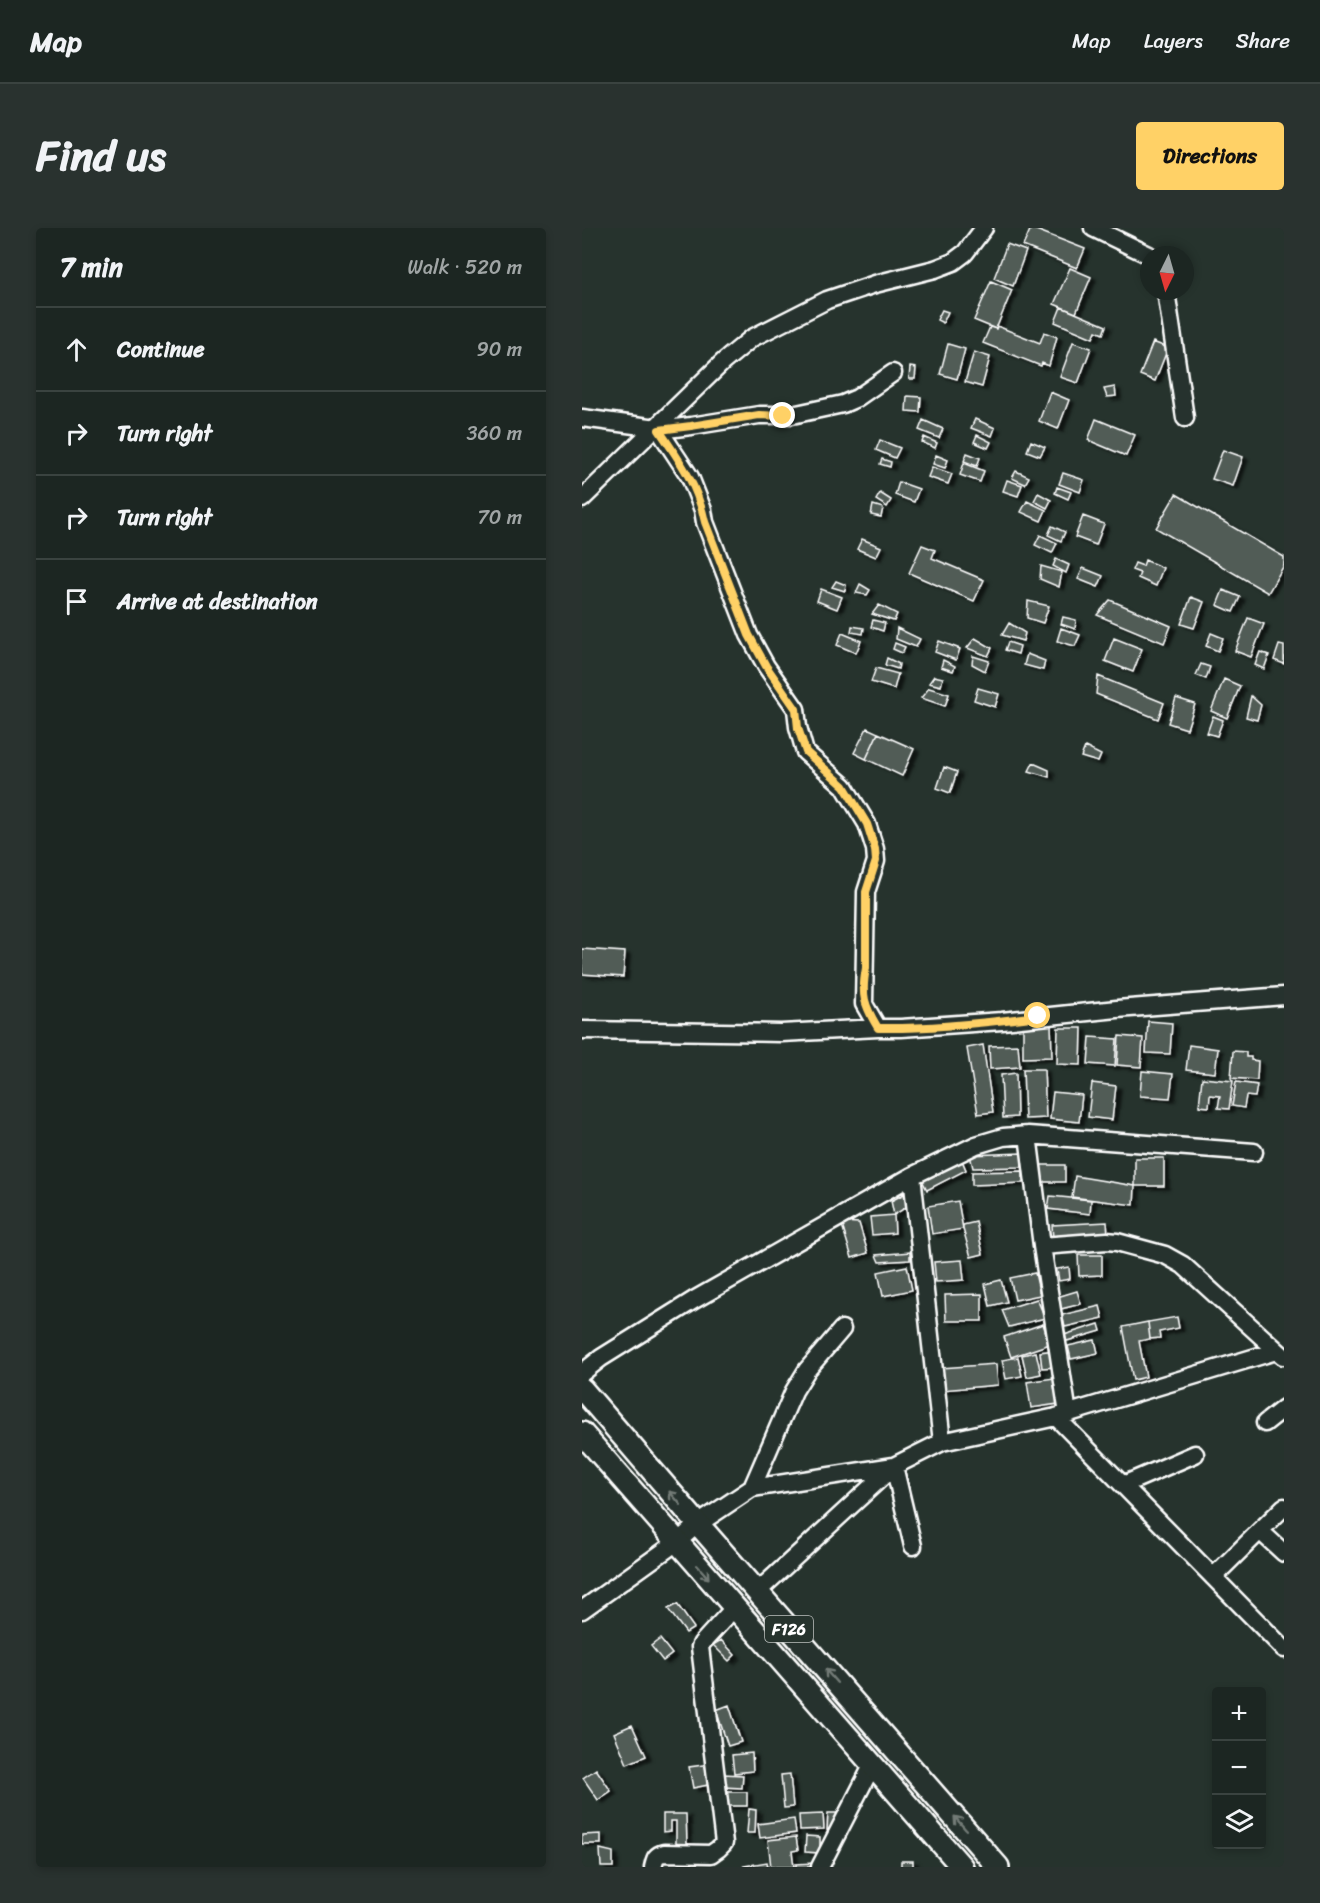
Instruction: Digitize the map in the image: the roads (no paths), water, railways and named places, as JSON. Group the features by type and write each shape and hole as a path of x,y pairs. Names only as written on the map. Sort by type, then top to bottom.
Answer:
{"main road":[{"name":"F126","path":"582,1389 998,1867"},
{"name":"F126","path":"582,1433 962,1867"}],"street":[{"path":"582,499 658,429 723,362 752,338 827,300 953,262 965,253 984,228"},
{"path":"1093,228 1140,251"},
{"path":"1167,300 1185,418"},
{"path":"582,418 658,429 759,415 792,415 843,404 857,398 893,373"},
{"path":"658,429 690,477 749,635 766,666 796,709 798,728 806,752 844,786 867,824 875,849 876,861 866,892 864,1004 878,1028"},
{"path":"582,1030 781,1033 901,1028 1284,996"},
{"path":"582,1373 601,1358 694,1300 912,1176 976,1145 1003,1137 1028,1135 1254,1152"},
{"path":"1028,1135 1062,1415 1123,1485 1284,1649"},
{"path":"912,1176 942,1442"},
{"path":"1042,1246 1107,1241 1165,1255 1183,1265 1280,1353"},
{"path":"752,1488 794,1391 807,1370 842,1329"},
{"path":"757,1592 894,1466 942,1442 1062,1415 1280,1353"},
{"path":"1265,1423 1284,1408"},
{"path":"1123,1485 1195,1454"},
{"path":"582,1610 698,1524 752,1488 894,1466"},
{"path":"894,1466 913,1546"},
{"path":"1213,1577 1284,1507"},
{"path":"1260,1531 1284,1553"},
{"path":"653,1867 658,1854 711,1854 723,1843 700,1647 734,1608"},
{"path":"820,1867 872,1766"}]}
